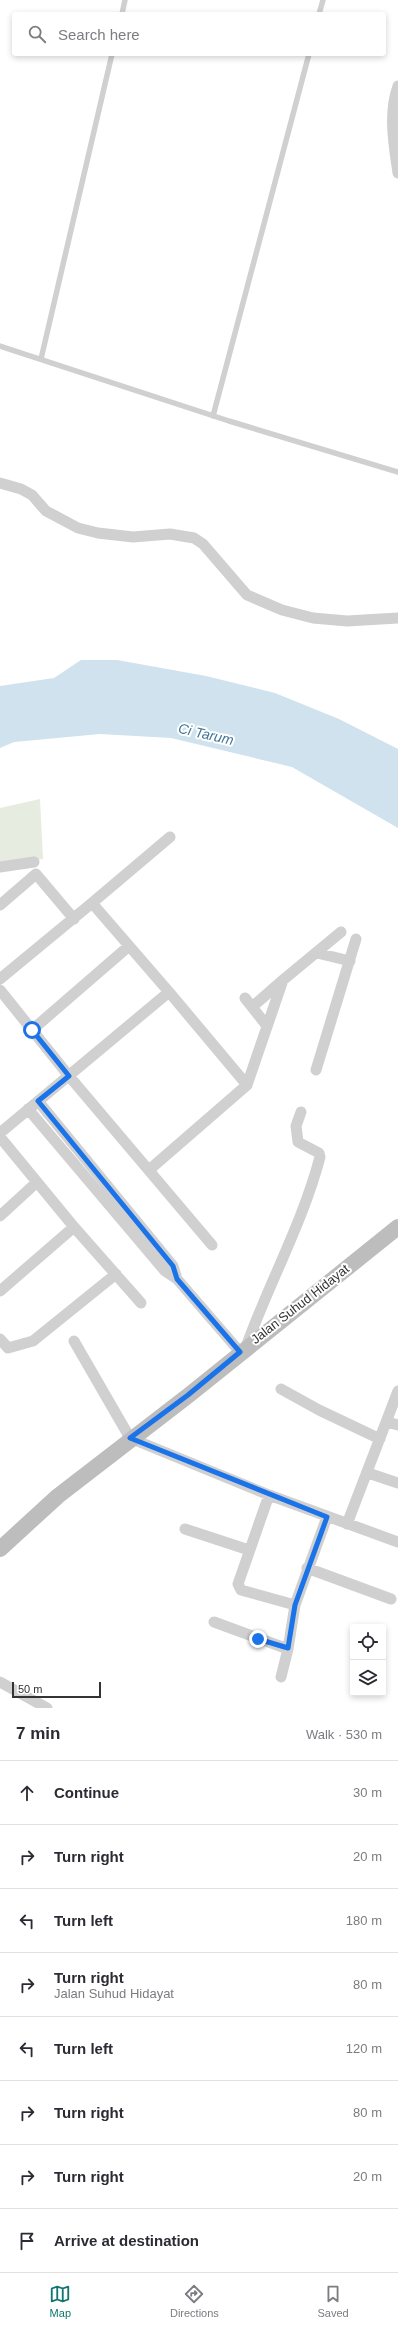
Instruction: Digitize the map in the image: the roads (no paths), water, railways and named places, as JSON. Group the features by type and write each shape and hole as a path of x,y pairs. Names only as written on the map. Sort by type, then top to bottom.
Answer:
{"street":[{"path":"398,86 392,132 398,173"},
{"path":"0,483 21,489 32,495 46,511 78,528 98,533 133,537 170,534 194,538 203,544 247,595 282,610 313,618 347,621 398,618"},
{"path":"0,979 170,837"},
{"path":"0,867 34,862"},
{"path":"0,905 36,874 74,918"},
{"path":"92,903 169,992 246,1085"},
{"path":"252,1007 341,932"},
{"path":"316,1070 356,939"},
{"path":"32,1030 129,946"},
{"path":"317,953 350,961"},
{"path":"149,1170 246,1085 283,980"},
{"path":"0,990 69,1076 212,1245"},
{"path":"0,1133 169,992"},
{"path":"245,998 267,1026"},
{"path":"38,1101 173,1266 177,1279"},
{"path":"28,1109 165,1271 177,1279 243,1349 295,1227 320,1157 319,1153 298,1142 296,1126 301,1112"},
{"path":"0,1137 74,1227 141,1303"},
{"path":"0,1216 37,1182"},
{"path":"0,1291 74,1227"},
{"name":"Jalan Suhud Hidayat","path":"0,1550 58,1496 130,1438 188,1395 243,1349 398,1227"},
{"path":"0,1339 8,1348 33,1341 116,1274"},
{"path":"74,1341 130,1438 269,1495 398,1542"},
{"path":"280,1389 319,1410 380,1438"},
{"path":"347,1524 368,1473 398,1391"},
{"path":"387,1422 398,1425"},
{"path":"368,1473 398,1483"},
{"path":"269,1495 238,1584 241,1590 295,1605"},
{"path":"281,1677 288,1648 295,1605 307,1568 327,1517"},
{"path":"185,1529 249,1550"},
{"path":"307,1568 391,1599"},
{"path":"214,1622 288,1648"},
{"path":"0,1682 43,1707"}],"lane":[{"path":"122,12 125,0"},
{"path":"320,12 323,0"},
{"path":"41,359 112,56"},
{"path":"213,416 308,56"},
{"path":"0,346 213,416 398,472"}],"water":[{"name":"Ci Tarum","path":"81,660 117,660 206,676 275,693 339,719 398,749 398,828 292,767 171,738 100,734 14,742 0,748 0,686 54,678"}]}
